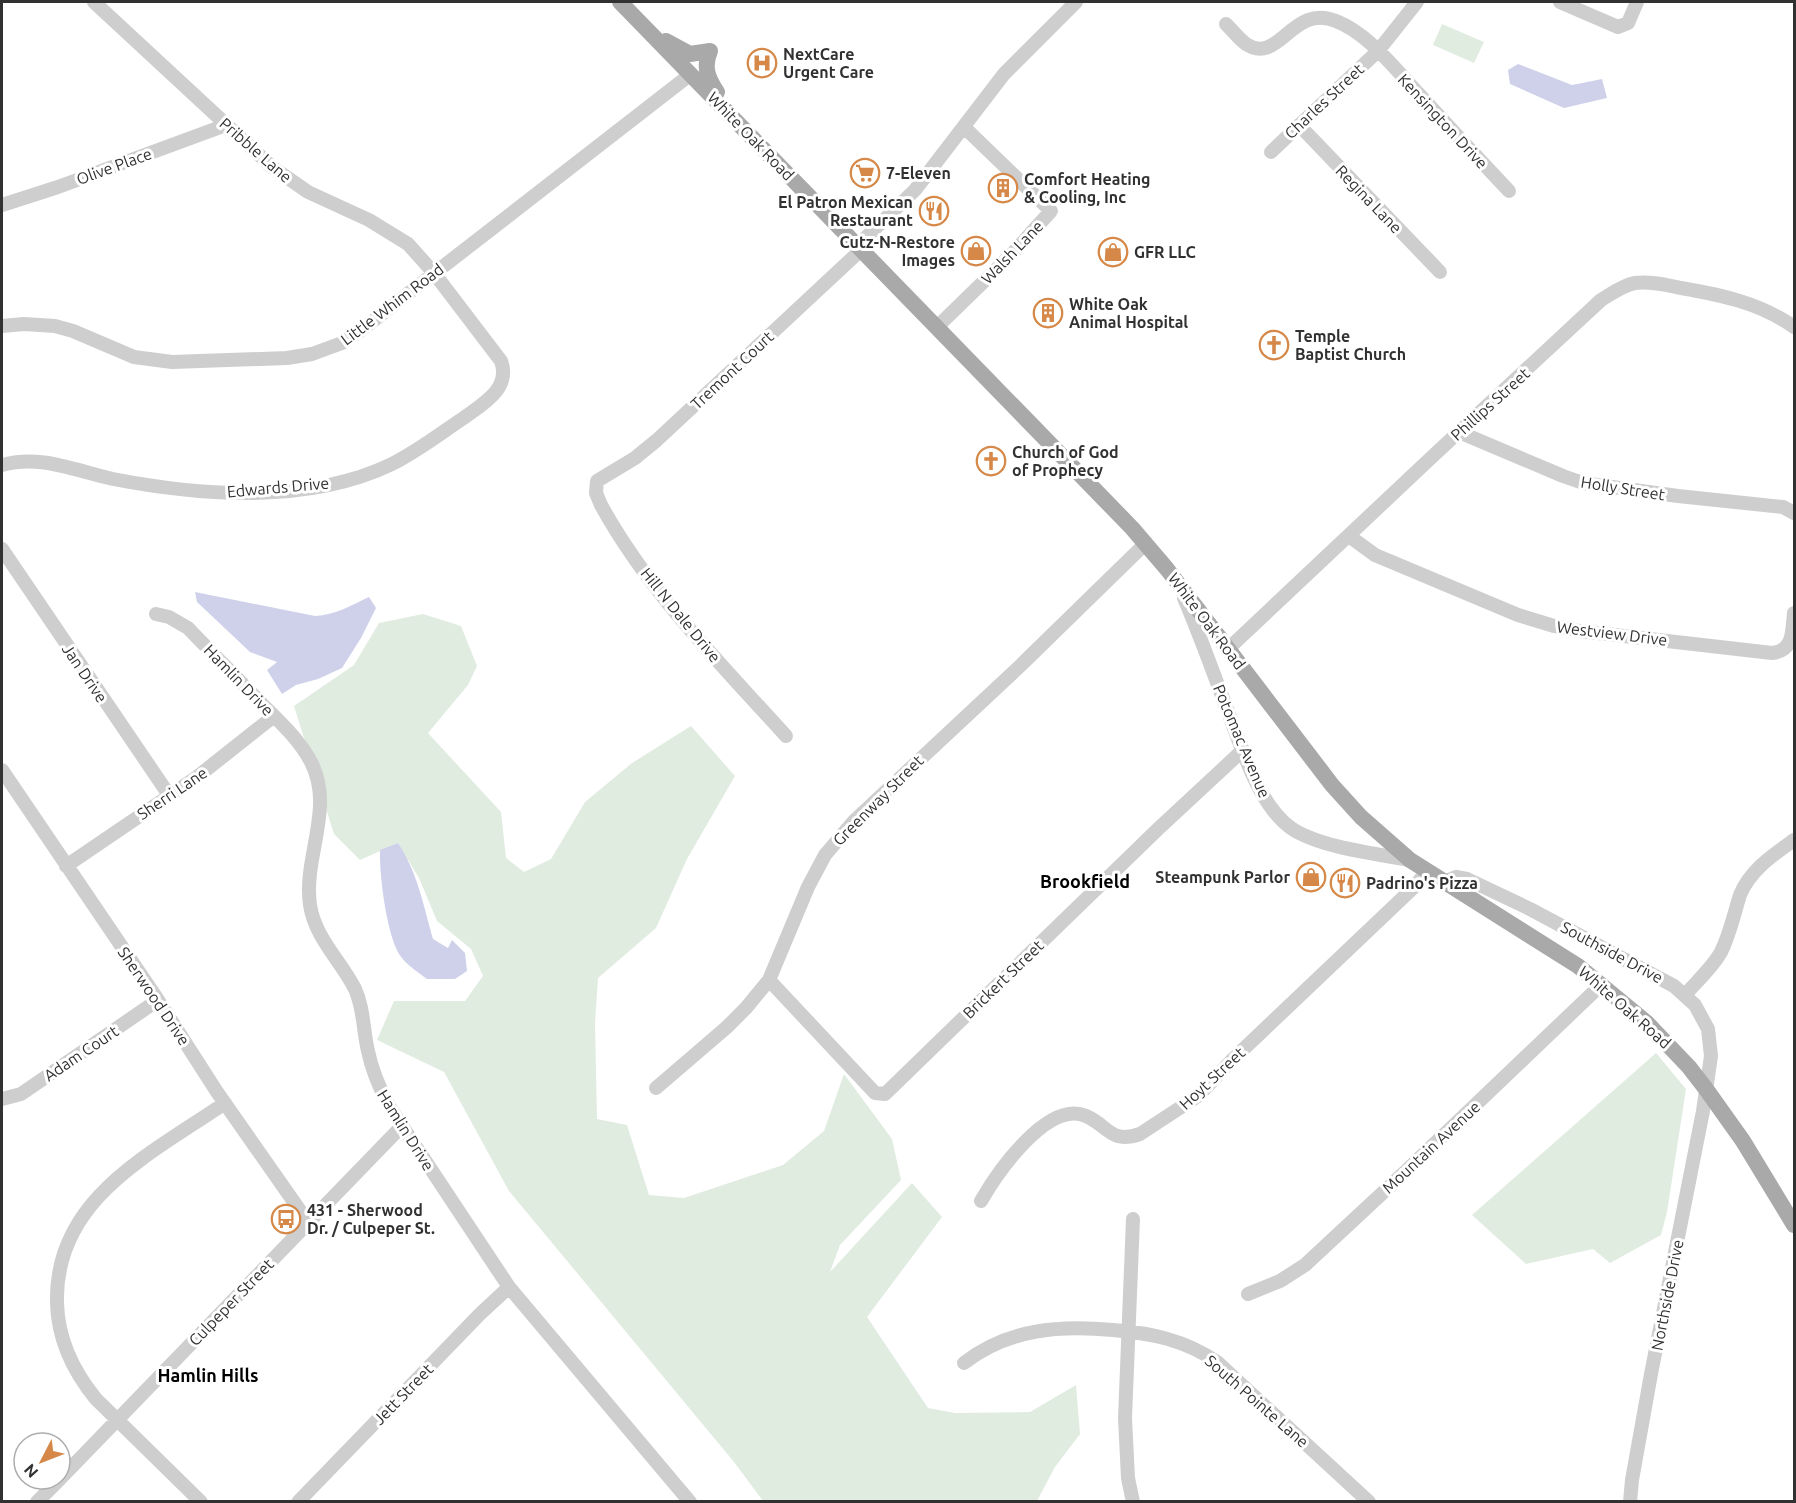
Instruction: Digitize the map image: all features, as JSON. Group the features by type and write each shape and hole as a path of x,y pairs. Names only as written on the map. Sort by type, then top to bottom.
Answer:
{"main road":[{"name":"White Oak Road","path":"620,2 1146,543 1346,802 1410,860 1569,960 1602,984 1672,1048 1706,1089 1743,1141 1794,1225"},
{"path":"647,29 690,54 710,51 706,68 709,79 740,124"}],"street":[{"name":"Pribble Lane","path":"94,2 272,167 308,192 394,234 414,249 434,273"},
{"name":"Tremont Court","path":"597,481 635,458 657,440 859,248 915,190 1004,74 1076,2"},
{"name":"Charles Street","path":"1271,152 1378,51 1417,2"},
{"path":"1560,2 1615,26 1628,23 1637,2"},
{"name":"Kensington Drive","path":"1227,24 1248,45 1262,49 1276,44 1301,21 1320,17 1346,27 1378,51 1509,191"},
{"name":"Little Whim Road","path":"2,326 24,324 55,326 73,331 120,352 155,361 219,362 287,358 312,354 342,343 360,331 691,74"},
{"name":"Olive Place","path":"2,206 226,125"},
{"name":"Regina Lane","path":"1299,125 1440,272"},
{"name":"Walsh Lane","path":"937,327 1014,252 1051,211 964,127"},
{"name":"Edwards Drive","path":"2,465 21,461 37,461 152,486 243,493 315,487 342,482 390,465 425,445 471,412 496,392 503,381 501,361 434,273"},
{"name":"Phillips Street","path":"1228,649 1601,300 1616,290 1632,284 1648,283 1720,294 1760,307 1794,327"},
{"name":"Holly Street","path":"1459,432 1583,483 1783,507 1794,513"},
{"name":"Hill N Dale Drive","path":"597,481 596,493 601,505 681,620 786,736"},
{"name":"Westview Drive","path":"1349,536 1375,555 1431,579 1528,618 1580,631 1772,653 1789,645 1794,613"},
{"name":"Greenway Street","path":"656,1088 727,1027 769,980 808,887 825,855 854,821 1020,666 1146,543"},
{"name":"Jan Drive","path":"2,549 169,795"},
{"name":"Potomac Avenue","path":"1167,569 1184,597 1243,750 1268,802 1281,819 1293,829 1336,845 1410,860"},
{"name":"Hamlin Drive","path":"156,614 169,617 188,628 289,732 311,762 320,787 320,812 309,892 314,920 356,992 374,1074 389,1107 509,1287 690,1502"},
{"name":"Sherri Lane","path":"66,866 225,757 274,716"},
{"name":"Brickert Street","path":"769,980 875,1093 885,1094 1158,829 1243,750"},
{"name":"Sherwood Drive","path":"2,770 225,1103 308,1222"},
{"path":"1685,995 1720,954 1728,938 1741,893 1752,875 1762,864 1794,840"},
{"name":"Hoyt Street","path":"981,1201 1004,1166 1035,1133 1060,1115 1084,1114 1114,1136 1132,1137 1187,1104 1427,872"},
{"name":"Southside Drive","path":"1444,882 1456,877 1467,879 1530,909 1653,974 1685,995 1695,1005 1708,1029 1711,1056 1706,1089"},
{"name":"Mountain Avenue","path":"1248,1294 1281,1281 1305,1265 1602,984"},
{"name":"Adam Court","path":"2,1099 21,1094 158,1000"},
{"name":"Northside Drive","path":"1630,1502 1650,1383 1706,1089"},
{"path":"201,1502 84,1385 74,1369 62,1339 57,1295 67,1244 84,1213 105,1189 144,1158 225,1103"},
{"name":"Culpeper Street","path":"72,1467 402,1126"},
{"path":"1133,1219 1125,1428 1128,1478 1133,1502"},
{"name":"Jett Street","path":"298,1502 509,1287"},
{"name":"South Pointe Lane","path":"964,1364 990,1346 1008,1338 1043,1329 1063,1327 1129,1331 1172,1339 1196,1349 1217,1362 1369,1502"},
{"name":"Culpeper Street","path":"37,1502 48,1491"}],"shaded area":[{"path":"1442,24 1484,42 1474,63 1433,45"},
{"path":"423,614 461,626 477,666 468,685 428,733 501,812 506,858 524,872 551,859 585,802 632,763 691,726 735,776 687,859 656,928 598,978 595,1023 597,1119 627,1125 649,1195 684,1198 783,1165 824,1131 844,1074 892,1139 901,1180 840,1245 830,1272 912,1183 942,1217 867,1317 928,1408 955,1413 1030,1412 1076,1385 1080,1434 1055,1467 1037,1501 763,1501 734,1462 509,1191 444,1072 377,1040 394,1001 465,1001 483,976 471,949 437,921 419,878 398,843 360,860 334,834 294,706 354,665 379,623"},
{"path":"1656,1053 1686,1089 1667,1212 1661,1235 1610,1263 1593,1249 1526,1264 1472,1215"}],"water":[{"path":"1518,64 1572,85 1602,79 1607,98 1564,108 1510,84 1508,70"},
{"path":"195,592 315,616 336,612 369,597 376,608 342,668 318,679 296,685 282,694 267,670 277,662 250,652 197,602"},
{"path":"398,843 415,877 433,939 448,948 452,940 465,953 467,971 455,979 427,979 407,964 397,949 385,906 380,850"}],"place":[{"name":"NextCare Urgent Care","path":"762,63"},
{"name":"7-Eleven","path":"865,173"},
{"name":"Comfort Heating & Cooling, Inc","path":"1003,188"},
{"name":"El Patron Mexican Restaurant","path":"934,211"},
{"name":"Cutz-N-Restore Images","path":"976,251"},
{"name":"GFR LLC","path":"1113,252"},
{"name":"White Oak Animal Hospital","path":"1048,313"},
{"name":"Temple Baptist Church","path":"1274,345"},
{"name":"Church of God of Prophecy","path":"991,461"},
{"name":"Steampunk Parlor","path":"1311,877"},
{"name":"Padrino's Pizza","path":"1345,883"},
{"name":"431 - Sherwood Dr. / Culpeper St.","path":"286,1219"}],"district":[{"name":"Brookfield","path":"1085,881"},
{"name":"Hamlin Hills","path":"208,1375"}]}
